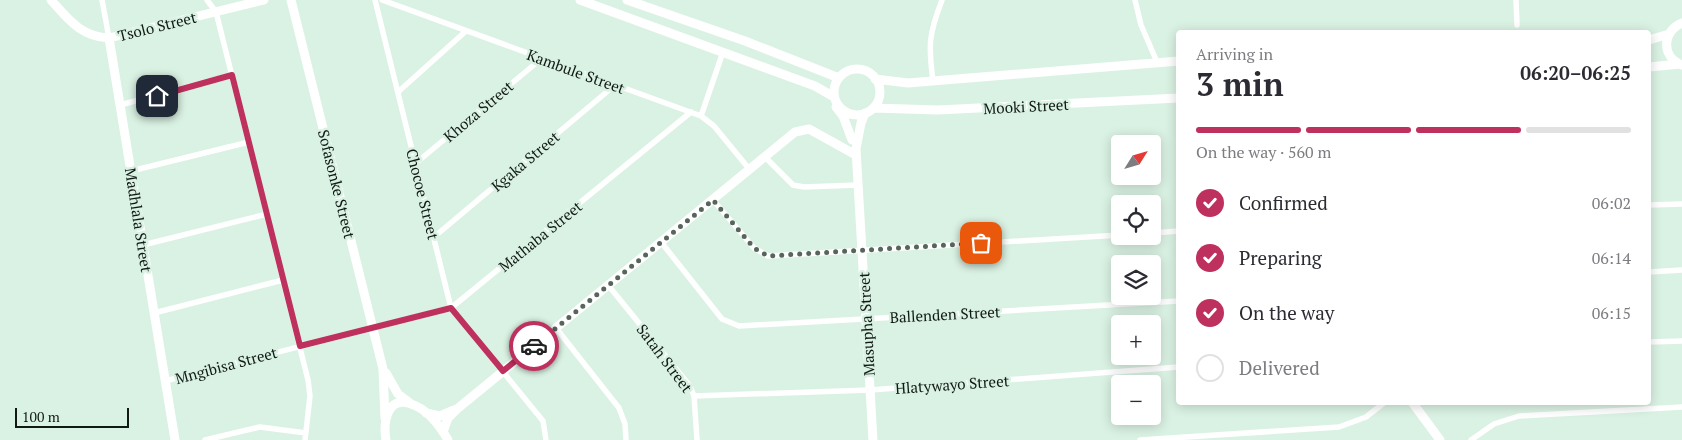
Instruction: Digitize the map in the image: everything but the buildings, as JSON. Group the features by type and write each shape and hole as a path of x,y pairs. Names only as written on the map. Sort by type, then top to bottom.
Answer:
{"main road":[{"path":"51,0 79,29 92,36 108,38"},
{"name":"Tsolo Street","path":"108,38 264,0"},
{"name":"Sofasonke Street","path":"292,0 383,369 386,440"},
{"path":"580,0 723,52 825,92 834,97 848,112 858,115 869,111 880,92 876,79"},
{"path":"627,0 842,75"},
{"path":"1651,39 1669,34 1681,22"},
{"path":"1669,34 1667,49 1672,58 1681,65"},
{"name":"Madhlala Street","path":"108,38 175,440"},
{"path":"834,97 835,86 842,75 858,69 866,71 876,79 908,83 1176,61"},
{"path":"1651,67 1681,65"},
{"path":"825,92 843,116 855,148"},
{"name":"Mooki Street","path":"869,111 938,110 1175,98"},
{"name":"Masupha Street","path":"855,148 860,123 869,111"},
{"name":"Masupha Street","path":"848,112 855,148 858,185 873,440"},
{"path":"445,436 448,418 457,408 750,170 794,132 809,129 855,148"},
{"name":"Sofasonke Street","path":"383,369 398,394 426,413 445,436"},
{"path":"385,418 391,408 397,404 410,403"},
{"path":"1414,405 1440,440"},
{"path":"426,413 440,416 457,408"}],"street":[{"name":"Madhlala Street","path":"102,0 108,38"},
{"path":"207,0 216,12 310,390 305,440"},
{"name":"Chocoe Street","path":"375,0 451,308 543,421 546,440"},
{"name":"Kambule Street","path":"382,0 701,116 714,126 750,170"},
{"path":"933,81 929,47 930,36 942,0"},
{"path":"1136,0 1141,25 1157,62"},
{"path":"1516,0 1517,25"},
{"path":"398,92 466,31"},
{"path":"1144,63 1150,49"},
{"path":"701,116 723,52"},
{"name":"Khoza Street","path":"416,163 541,59"},
{"path":"120,106 232,75"},
{"name":"Kgaka Street","path":"434,237 616,85"},
{"name":"Mathaba Street","path":"373,328 451,308 691,112"},
{"path":"131,171 249,142"},
{"path":"765,157 793,185 804,187 858,185"},
{"path":"713,200 760,254 778,257 862,250 1111,236"},
{"path":"1651,205 1682,204"},
{"path":"143,245 267,214"},
{"path":"1161,232 1176,231"},
{"name":"Ballenden Street","path":"661,242 727,323 739,326 1176,301"},
{"path":"1651,272 1682,270"},
{"path":"154,313 283,280"},
{"name":"Satah Street","path":"608,285 690,386 694,396 698,440"},
{"name":"Mngibisa Street","path":"165,381 373,328"},
{"path":"556,328 619,408 625,424 626,440"},
{"path":"1651,342 1682,340"},
{"name":"Hlatywayo Street","path":"694,396 870,390 1176,366"},
{"path":"1140,440 1339,427 1366,417 1382,405"},
{"path":"1471,440 1494,424 1520,416 1682,407"},
{"path":"205,440 260,427 306,433"}],"way so far":[{"path":"534,346 713,200 754,248 760,254 768,256 778,257 981,243"}],"route":[{"path":"157,96 232,75 300,346 451,308 503,371 534,346"}]}
